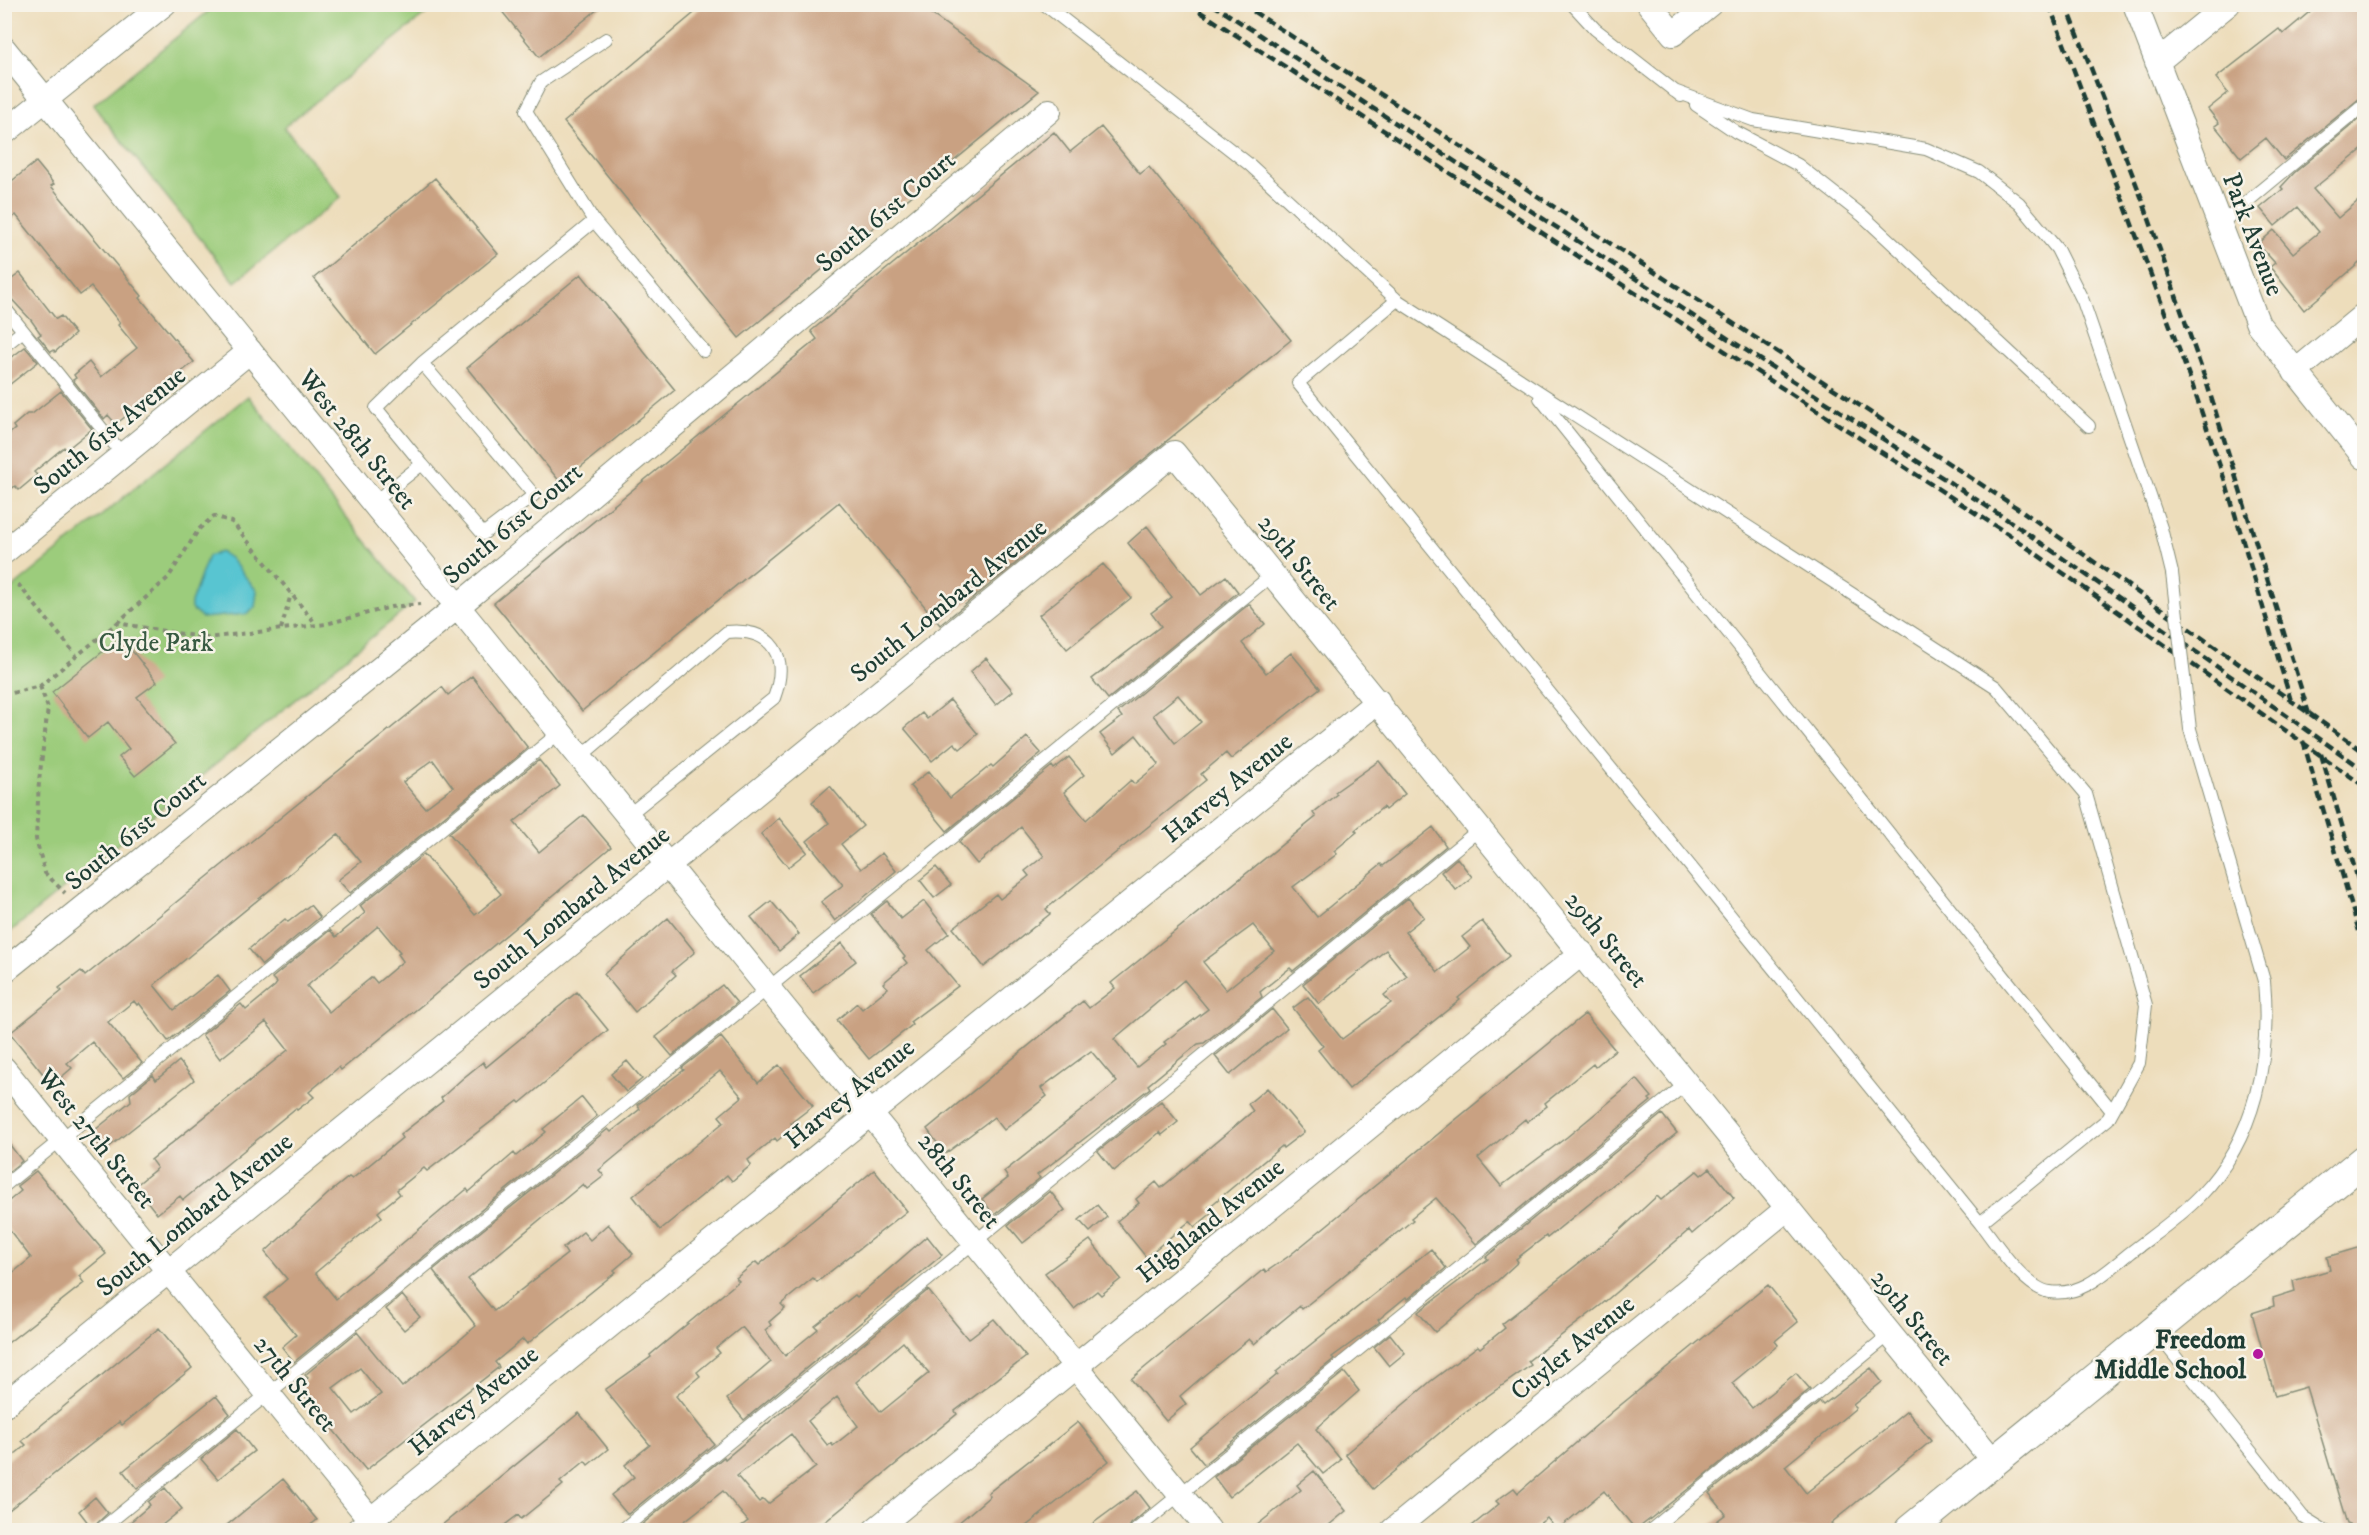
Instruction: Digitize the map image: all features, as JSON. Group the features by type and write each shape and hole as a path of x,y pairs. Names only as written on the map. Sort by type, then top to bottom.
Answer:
{"street":[{"path":"4,133 164,4"},
{"path":"1649,4 1673,34 1710,4"},
{"name":"Park Avenue","path":"2135,4 2258,324 2364,457"},
{"path":"2157,62 2228,4"},
{"name":"West 28th Street","path":"4,49 667,866"},
{"name":"South 61st Court","path":"4,971 457,607 1049,111"},
{"path":"2295,372 2364,315"},
{"name":"South 61st Avenue","path":"4,552 250,351"},
{"name":"29th Street","path":"1174,453 1378,701 1994,1462"},
{"name":"South Lombard Avenue","path":"4,1405 1174,453"},
{"name":"Harvey Avenue","path":"369,1527 869,1114 1378,701"},
{"name":"28th Street","path":"667,866 1209,1530"},
{"name":"Highland Avenue","path":"875,1530 1582,953"},
{"name":"West 27th Street","path":"4,1070 169,1271"},
{"path":"1910,1530 2364,1160"},
{"name":"Cuyler Avenue","path":"1393,1530 1788,1208"},
{"name":"27th Street","path":"169,1271 268,1394 369,1527"}],"lane":[{"path":"1044,4 1250,165 1397,300 1996,687 2086,794 2146,1005 2139,1063 2108,1119 1980,1223"},
{"path":"1572,4 1595,29 1674,91 1736,132 1798,165 1863,216 2089,426"},
{"path":"606,39 540,82 526,111 594,221 704,351"},
{"path":"1397,300 1298,383 2019,1274 2049,1292 2079,1289 2101,1276 2200,1196 2227,1163 2249,1119 2264,1068 2268,1023 2264,981 2190,729 2172,573 2161,528 2083,301 2057,249 2019,203 1979,172 1926,149 1754,120 1674,91"},
{"path":"2220,224 2364,105"},
{"path":"422,363 534,495 483,534 376,408 422,363 594,221"},
{"path":"4,307 123,455"},
{"path":"4,346 23,331"},
{"path":"1532,388 2112,1111"},
{"path":"373,503 422,464"},
{"path":"100,1530 768,989 1273,574"},
{"path":"579,758 727,632 744,631 764,638 780,659 781,677 774,698 627,816"},
{"path":"4,1186 559,733"},
{"path":"621,1530 1481,828"},
{"path":"1136,1530 1687,1083"},
{"path":"2155,1331 2303,1517 2324,1530"},
{"path":"1651,1530 1890,1334"}],"path":[{"path":"4,695 40,686 117,623 168,578 199,529 214,516 232,522 316,625"},
{"path":"18,584 76,655"},
{"path":"280,629 291,594"},
{"path":"117,623 206,638 316,625 391,607 420,604"},
{"path":"40,686 48,708 39,782 36,839 45,873 65,894"}],"green space":[{"path":"216,5 437,5 284,127 341,197 235,282 93,105"},
{"name":"Clyde Park","path":"248,396 415,602 5,936 5,594"}],"water":[{"path":"221,552 230,558 257,591 255,607 246,614 202,618 191,609 191,603 208,556"}],"building":[{"path":"496,4 604,4 539,57"},
{"path":"705,4 917,4 1039,91 739,338 564,122"},
{"path":"2319,4 2364,4 2364,97 2284,160 2266,138 2241,158 2215,126 2219,123 2208,109 2228,93 2216,78 2279,29 2283,34"},
{"path":"2364,115 2364,148 2313,189 2338,218 2364,196 2364,259 2304,310 2270,267 2275,263 2258,244 2274,230 2293,253 2319,232 2298,207 2275,226 2260,208 2283,189 2281,187 2294,173"},
{"path":"1101,127 1140,174 1149,167 1291,340 940,625 839,502 582,711 494,603 817,339 811,331 1054,132 1070,152"},
{"path":"36,162 54,184 51,186 194,362 116,424 108,415 104,419 73,380 76,378 74,375 89,362 101,377 137,348 91,287 80,295 16,215 4,224 4,187"},
{"path":"435,178 498,254 375,354 314,278"},
{"path":"20,273 56,319 61,316 75,334 55,352 54,350 51,352 38,336 41,334 31,320 4,291 4,285"},
{"path":"581,274 675,390 561,483 467,368"},
{"path":"25,347 38,362 4,389 4,363"},
{"path":"61,391 92,429 66,450 64,447 34,472 37,475 19,490 15,486 4,495 4,438 15,429 13,426 27,414 32,414"},
{"path":"1147,526 1201,595 1226,576 1238,592 1108,699 1092,679 1161,626 1151,613 1172,597 1128,543"},
{"path":"1103,564 1131,598 1067,649 1039,615"},
{"path":"1249,604 1265,624 1242,643 1266,673 1291,653 1320,688 1231,759 1226,753 1201,774 1206,780 1046,909 1050,914 984,967 953,928 996,894 1000,899 1029,876 1025,871 1044,856 1021,827 977,864 959,842 1052,766 1054,769 1069,757 1084,775 1064,792 1086,820 1131,780 1134,784 1159,764 1136,735 1115,753 1100,734 1122,717 1118,712","holes":["1178,695 1201,722 1175,743 1153,715"]},
{"path":"121,637 157,682 137,697 175,744 135,776 119,757 129,749 108,722 88,738 52,692"},
{"path":"986,658 1013,691 996,705 970,672"},
{"path":"472,676 528,748 350,893 338,880 361,862 338,834 154,985 174,1010 218,975 230,991 168,1041 139,1003 137,1005 134,1001 108,1022 142,1063 123,1078 92,1042 67,1063 72,1068 52,1085 10,1033 62,991 59,988 81,971 85,976 442,687 448,695","holes":["433,760 453,787 425,808 403,782"]},
{"path":"950,700 978,734 960,749 954,743 932,761 904,728 922,713 927,719"},
{"path":"1027,737 1041,753 947,831 910,786 929,771 950,798 991,765 993,767"},
{"path":"539,760 560,786 514,822 539,852 584,815 611,847 432,997 341,1070 339,1067 309,1092 314,1097 297,1110 296,1108 183,1200 180,1196 157,1214 135,1186 157,1168 151,1160 288,1050 266,1022 220,1059 202,1035 241,1004 246,1010 275,986 277,983 272,978 330,930 336,937 365,913 360,906 424,854 475,915 501,894 449,833","holes":["378,926 400,952 398,954 403,961 377,983 372,977 329,1012 307,986"]},
{"path":"1379,761 1405,794 1385,810 1383,807 1355,830 1357,832 1334,851 1337,854 1293,887 1317,917 1381,864 1383,866 1433,827 1446,846 1293,971 1290,968 1260,992 1262,997 1204,1043 1198,1044 1148,1085 1150,1088 1037,1175 1040,1178 994,1215 982,1199 1008,1178 1004,1172 1117,1082 1091,1051 1041,1088 1047,1096 1004,1130 994,1117 945,1154 927,1129 1083,1001 1089,1008 1115,988 1111,983 1316,817 1313,813 1337,794 1335,792","holes":["1253,925 1274,951 1226,990 1203,962","1184,980 1208,1009 1164,1042 1166,1044 1137,1067 1114,1039"]},
{"path":"830,786 863,826 841,844 861,869 882,853 896,871 835,921 821,902 843,885 807,841 829,823 812,802"},
{"path":"779,818 807,852 788,867 761,834"},
{"path":"1457,858 1472,877 1456,890 1441,872"},
{"path":"936,867 951,885 934,898 920,880"},
{"path":"1408,898 1424,917 1405,932 1438,972 1470,947 1462,937 1482,921 1509,956 1458,998 1460,1000 1349,1089 1318,1050 1323,1046 1293,1008 1308,997 1342,1039 1391,1003 1384,995 1407,976 1386,950 1319,1004 1303,984"},
{"path":"771,901 799,934 779,951 751,917"},
{"path":"887,901 901,919 924,901 949,933 928,950 958,986 910,1022 912,1025 869,1059 837,1020 857,1003 862,1009 888,988 883,983 907,963 903,958 905,957 871,914"},
{"path":"310,905 320,917 262,965 249,949 285,919 288,922"},
{"path":"668,918 695,952 672,971 676,975 635,1012 604,974"},
{"path":"842,943 856,961 813,993 800,976"},
{"path":"722,985 737,1003 672,1056 656,1037"},
{"path":"577,992 608,1030 520,1103 518,1101 427,1171 424,1168 397,1190 400,1194 378,1212 382,1217 315,1273 336,1299 467,1189 469,1192 514,1153 516,1156 546,1132 543,1129 582,1097 597,1116 294,1362 282,1347 296,1335 265,1298 287,1279 265,1252 329,1193 349,1177 352,1179 402,1138 400,1135 443,1101 441,1098 462,1079 483,1062 486,1067"},
{"path":"1272,1009 1287,1028 1230,1075 1215,1056"},
{"path":"1585,1014 1615,1050 1595,1067 1593,1064 1545,1103 1547,1106 1527,1122 1525,1119 1478,1158 1501,1186 1567,1137 1637,1079 1652,1097 1649,1099 1651,1101 1476,1244 1436,1198 1411,1218 1413,1220 1302,1309 1300,1306 1254,1344 1249,1339 1202,1377 1180,1396 1186,1404 1166,1421 1131,1379 1264,1269 1266,1272 1289,1256"},
{"path":"721,1037 758,1083 779,1065 813,1106 791,1123 794,1127 777,1141 775,1138 748,1160 751,1165 732,1181 727,1175 660,1230 633,1196 724,1122 719,1116 742,1097 720,1071 669,1112 599,1170 604,1176 587,1189 583,1184 468,1279 494,1311 567,1254 563,1248 583,1232 590,1240 608,1224 633,1254 614,1270 616,1272 527,1344 523,1339 495,1362 499,1367 366,1470 298,1387 308,1378 305,1375 357,1332 402,1387 455,1344 476,1326 433,1270 608,1129 611,1132 640,1109 637,1105 684,1070 682,1068","holes":["360,1368 381,1394 354,1414 333,1388"]},
{"path":"179,1061 194,1080 104,1151 90,1134 131,1101 130,1094 153,1075 156,1080"},
{"path":"627,1061 642,1079 626,1092 611,1074"},
{"path":"1267,1088 1304,1132 1283,1148 1282,1146 1209,1207 1213,1212 1195,1227 1190,1221 1146,1257 1117,1221 1139,1203 1136,1199 1156,1182 1161,1188 1253,1111 1248,1104"},
{"path":"1161,1101 1178,1122 1162,1135 1160,1132 1114,1171 1098,1151"},
{"path":"1662,1114 1677,1133 1547,1238 1546,1236 1516,1259 1518,1262 1497,1281 1435,1332 1418,1312 1488,1259 1486,1257"},
{"path":"4,1137 22,1161 7,1173 4,1170"},
{"path":"1710,1168 1734,1198 1692,1234 1689,1230 1601,1305 1528,1361 1531,1365 1462,1414 1373,1489 1345,1454 1431,1381 1505,1328 1502,1324 1617,1233 1657,1196 1661,1200 1697,1171 1701,1175"},
{"path":"874,1170 907,1211 817,1282 813,1278 781,1304 785,1308 769,1322 771,1325 765,1330 785,1356 818,1329 815,1326 855,1295 857,1297 927,1236 942,1255 744,1420 727,1399 771,1362 742,1327 716,1348 720,1353 697,1372 700,1376 676,1396 714,1444 628,1514 626,1513 611,1495 634,1477 625,1465 650,1445 605,1390 651,1357 650,1355 739,1281 736,1278 756,1262 759,1265"},
{"path":"36,1171 106,1254 79,1276 84,1283 4,1346 4,1280 31,1258 4,1223 4,1205 21,1191 17,1186"},
{"path":"1050,1191 1065,1210 1023,1243 1008,1225"},
{"path":"1097,1205 1107,1217 1090,1232 1079,1220"},
{"path":"1090,1240 1121,1279 1101,1295 1097,1291 1074,1309 1045,1273"},
{"path":"2364,1246 2363,1530 2347,1524 2306,1387 2275,1396 2252,1313 2274,1306 2273,1298 2295,1291 2293,1281 2330,1270 2327,1257"},
{"path":"1431,1249 1446,1268 1408,1299 1406,1297 1378,1320 1380,1322 1332,1357 1334,1359 1204,1464 1190,1447 1278,1374 1276,1372"},
{"path":"1768,1285 1798,1322 1775,1341 1778,1345 1732,1383 1752,1408 1796,1373 1810,1389 1692,1486 1636,1530 1604,1491 1557,1530 1547,1518 1531,1530 1467,1530 1499,1504 1496,1501 1514,1488 1518,1493 1612,1412"},
{"path":"928,1290 968,1339 994,1319 1026,1357 955,1411 957,1414 815,1530 736,1530 748,1521 723,1491 673,1530 641,1530 639,1527 724,1457 725,1459","holes":["903,1342 929,1373 881,1412 856,1382","837,1397 858,1426 833,1446 831,1443 828,1446 808,1421","791,1434 816,1467 768,1504 763,1499 759,1502 737,1476"]},
{"path":"402,1295 420,1317 404,1330 386,1309"},
{"path":"159,1328 192,1368 122,1425 119,1422 4,1514 4,1463 26,1445 22,1441"},
{"path":"1390,1334 1405,1353 1389,1366 1374,1347"},
{"path":"1871,1368 1882,1382 1853,1405 1856,1408 1785,1466 1806,1493 1907,1411 1931,1441 1831,1523 1837,1530 1705,1530 1726,1514 1709,1493 1820,1402 1823,1405"},
{"path":"1344,1372 1359,1391 1316,1429 1341,1460 1323,1474 1297,1443 1229,1497 1214,1477"},
{"path":"216,1396 230,1414 137,1489 123,1471"},
{"path":"579,1413 608,1449 588,1465 585,1461 560,1482 563,1485 521,1519 518,1515 498,1530 436,1530"},
{"path":"1078,1422 1109,1461 1021,1530 950,1530 990,1496 988,1493"},
{"path":"237,1429 254,1451 218,1479 201,1459"},
{"path":"1314,1471 1346,1511 1323,1530 1251,1530 1301,1490 1297,1485"},
{"path":"283,1479 317,1520 304,1530 221,1530"},
{"path":"165,1488 182,1509 156,1530 121,1530 150,1505 148,1502"},
{"path":"1137,1491 1150,1508 1131,1524 1128,1530 1084,1530"},
{"path":"95,1497 108,1513 92,1528 79,1511"}],"railway":[{"path":"1188,4 2008,534 2364,786"},
{"path":"1212,4 2014,524 2364,770"},
{"path":"1242,4 2022,511 2364,752"},
{"path":"2049,4 2192,384 2226,484 2291,701"},
{"path":"2066,4 2142,199 2207,384 2309,714"},
{"path":"2303,741 2364,948"},
{"path":"2321,754 2364,900"}],"place":[{"name":"Freedom Middle School","path":"2258,1354"}]}
